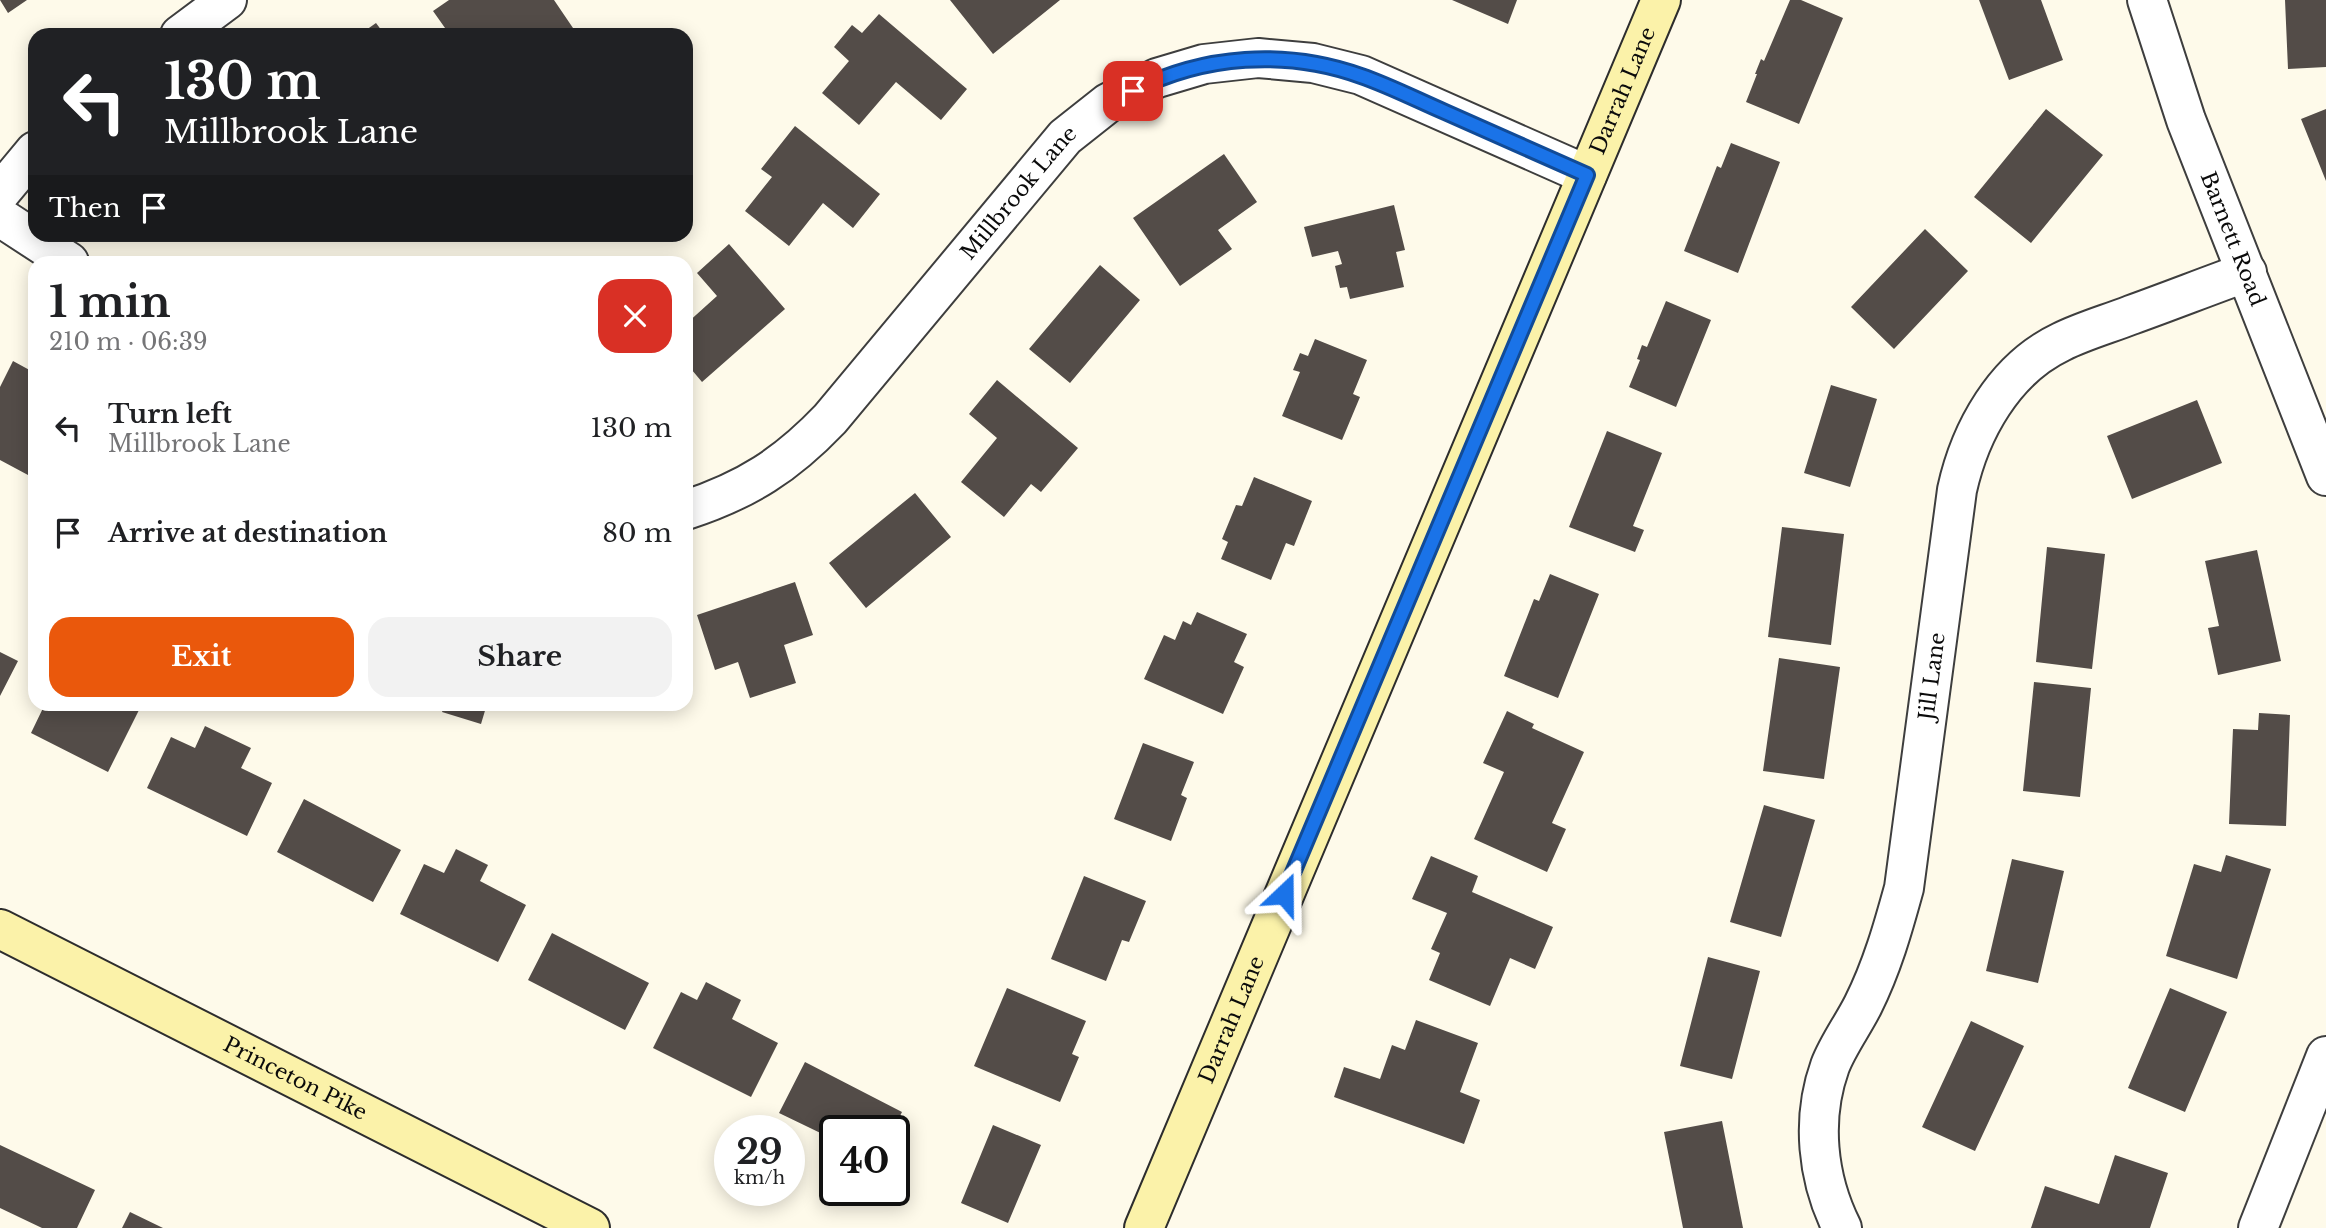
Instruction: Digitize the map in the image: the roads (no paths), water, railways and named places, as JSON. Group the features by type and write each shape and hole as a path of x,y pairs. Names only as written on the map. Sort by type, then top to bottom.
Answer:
{"street":[{"path":"189,28 227,0"},
{"name":"Darrah Lane","path":"1144,1228 1661,0"},
{"name":"Barnett Road","path":"2147,0 2186,120 2326,476"},
{"name":"Millbrook Lane","path":"693,508 722,498 768,473 806,444 830,419 1065,137 1108,103 1157,78 1204,64 1258,58 1313,63 1361,75 1587,175"},
{"path":"0,193 28,159"},
{"path":"0,217 28,235"},
{"path":"38,242 60,256"},
{"name":"Jill Lane","path":"1842,1228 1831,1206 1819,1158 1819,1113 1830,1066 1869,992 1889,943 1904,888 1957,490 1976,431 1997,397 2027,365 2059,342 2247,272"},
{"name":"Princeton Pike","path":"0,929 590,1228"},
{"path":"2258,1228 2326,1056"}]}
